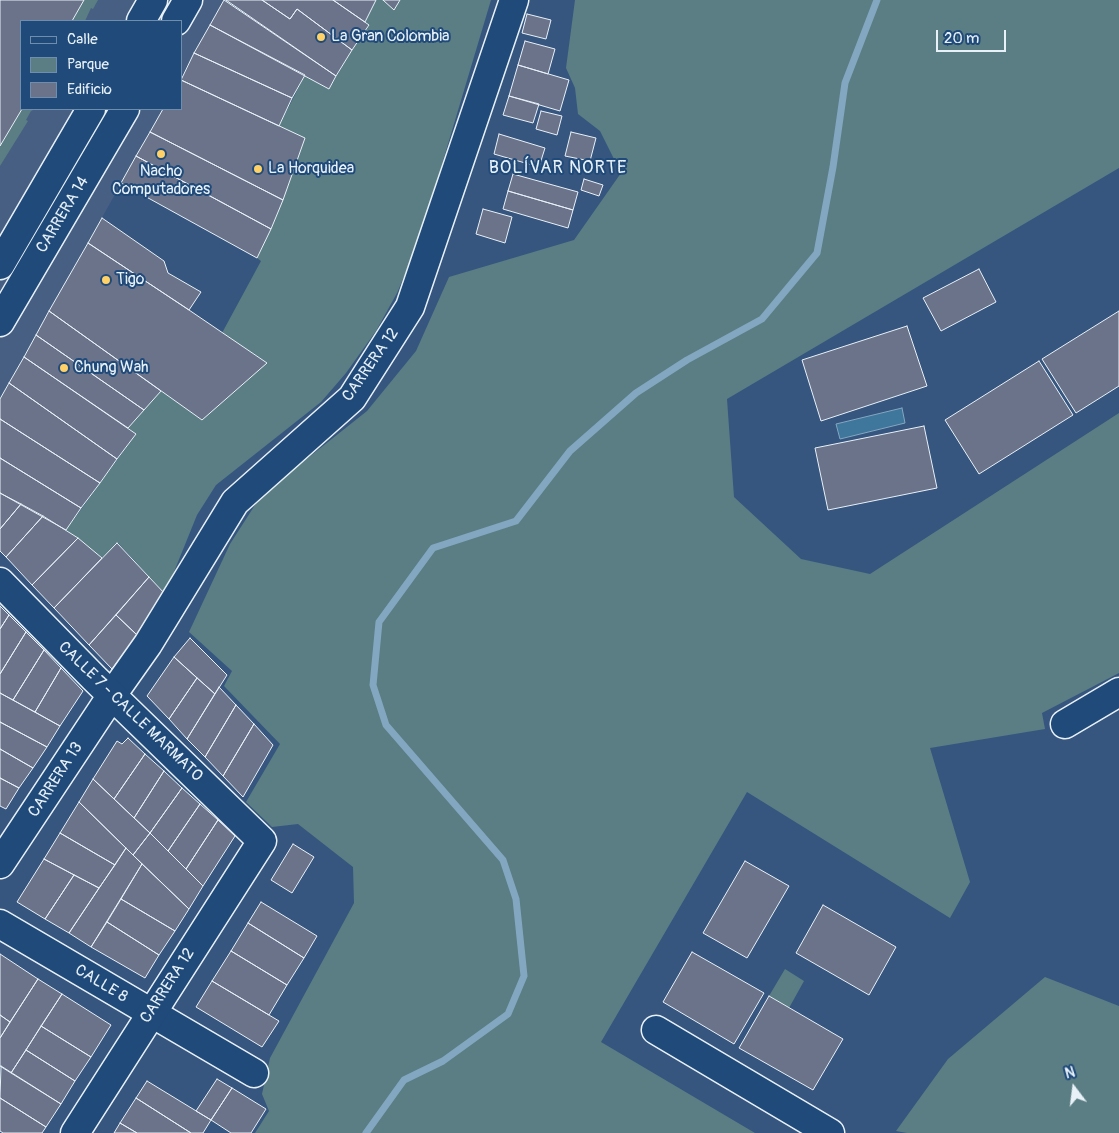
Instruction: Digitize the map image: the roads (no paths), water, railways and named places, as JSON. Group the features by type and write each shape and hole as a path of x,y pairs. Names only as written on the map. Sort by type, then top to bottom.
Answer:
{"street":[{"path":"142,20 153,0"},
{"path":"177,20 188,0"},
{"name":"CARRERA 12","path":"112,695 148,644 235,502 352,398 410,307 514,0"},
{"name":"CARRERA 14","path":"0,265 90,110"},
{"name":"CARRERA 14","path":"0,322 125,110"},
{"name":"CALLE 7 - CALLE MARMATO","path":"0,582 112,695 262,841"},
{"path":"1065,724 1119,692"},
{"name":"CARRERA 13","path":"0,864 112,695"},
{"name":"CARRERA 12","path":"75,1133 150,1013 262,841"},
{"name":"CALLE 8","path":"0,924 254,1073"},
{"path":"656,1030 830,1133"}],"waterway":[{"path":"366,1133 404,1080 443,1061 508,1014 524,976 516,899 503,860 386,725 373,685 379,622 433,548 516,521 570,451 636,393 687,360 762,319 817,253 833,167 845,83 877,0"}],"place":[{"name":"La Gran Colombia","path":"321,37"},
{"name":"Nacho Computadores","path":"161,154"},
{"name":"La Horquidea","path":"258,169"},
{"name":"Tigo","path":"106,280"},
{"name":"Chung Wah","path":"64,368"}],"district":[{"name":"BOLÍVAR NORTE","path":"558,168"}]}
